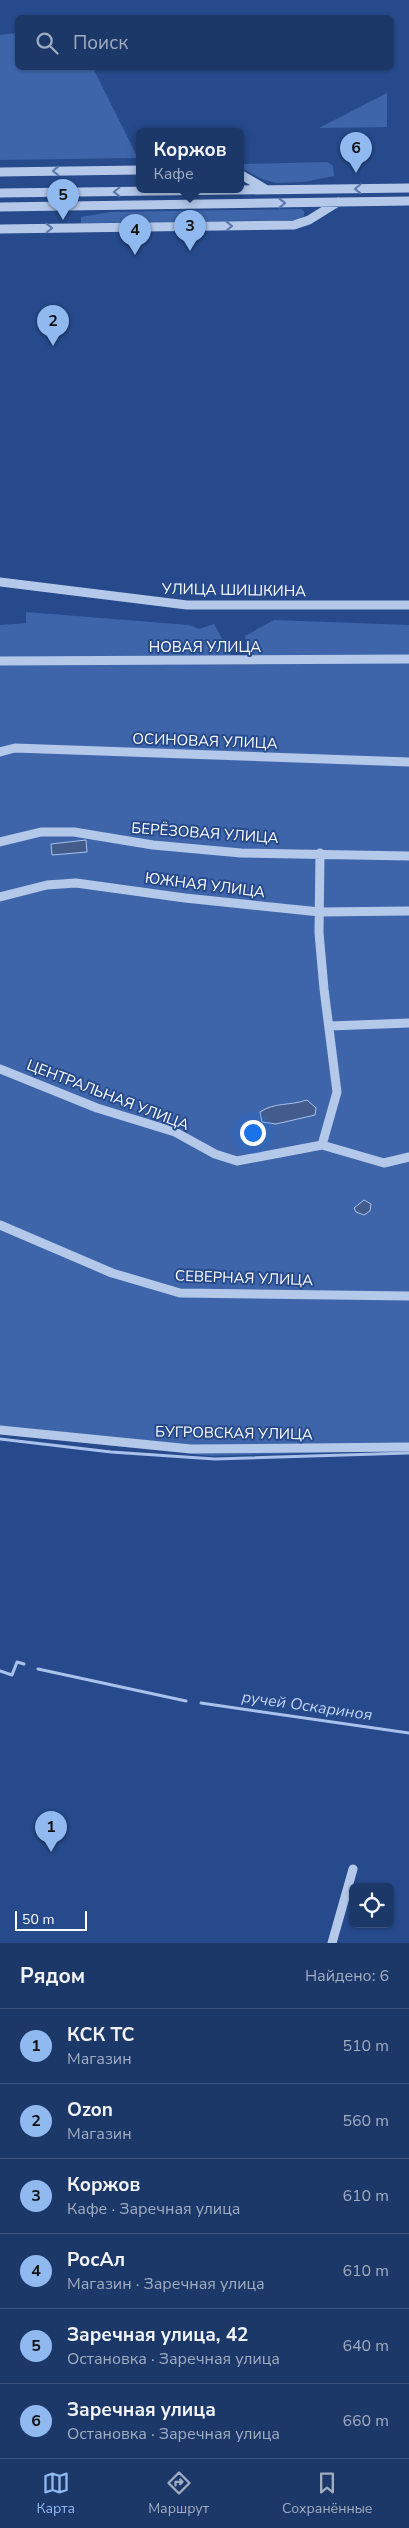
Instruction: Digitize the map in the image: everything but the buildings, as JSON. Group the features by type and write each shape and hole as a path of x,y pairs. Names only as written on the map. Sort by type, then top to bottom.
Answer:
{"street":[{"path":"0,172 136,170"},
{"path":"244,176 267,190"},
{"path":"244,190 409,188"},
{"path":"0,193 136,191"},
{"path":"0,207 409,201"},
{"path":"0,229 294,225 308,220 338,202"},
{"name":"УЛИЦА ШИШКИНА","path":"0,582 187,606 409,605"},
{"name":"НОВАЯ УЛИЦА","path":"0,661 409,660"},
{"name":"ОСИНОВАЯ УЛИЦА","path":"0,752 15,748 409,762"},
{"name":"БЕРЁЗОВАЯ УЛИЦА","path":"0,842 41,832 74,832 153,845 241,853 409,856"},
{"path":"320,853 319,933 337,1092 322,1145"},
{"name":"ЮЖНАЯ УЛИЦА","path":"0,896 47,885 76,883 185,898 320,912 409,911"},
{"path":"330,1026 409,1022"},
{"name":"ЦЕНТРАЛЬНАЯ УЛИЦА","path":"0,1069 97,1108 175,1132 215,1154 237,1161 322,1145 384,1163 409,1157"},
{"name":"СЕВЕРНАЯ УЛИЦА","path":"0,1225 112,1273 180,1293 409,1296"},
{"name":"БУГРОВСКАЯ УЛИЦА","path":"0,1430 191,1449 409,1447"},
{"path":"332,1943 353,1869"}],"shaded area":[{"path":"15,33 15,70 94,70 136,154 136,158 0,160 0,35"},
{"path":"387,93 387,127 319,128"},
{"path":"328,162 333,166 334,176 304,182 276,183 262,179 244,169 244,164"},
{"path":"301,209 304,211 304,216 297,220 81,223 81,217 110,212"},
{"path":"26,612 189,625 199,629 214,624 231,655 249,655 245,636 274,620 409,625 409,1450 211,1456 0,1434 0,625 26,623"},
{"path":"86,840 87,852 52,855 51,844"},
{"path":"307,1100 316,1108 315,1115 276,1124 262,1122 260,1112 266,1109 277,1105"},
{"path":"364,1200 371,1204 370,1211 364,1215 356,1212 354,1208"}],"waterway":[{"path":"0,1439 111,1452 215,1459 409,1453"},
{"name":"ручей Оскариноя","path":"0,1671 12,1675 17,1662 24,1664"},
{"name":"ручей Оскариноя","path":"38,1669 186,1701"},
{"name":"ручей Оскариноя","path":"201,1703 409,1733"}],"place":[{"name":"Заречная улица","path":"356,173"},
{"name":"Заречная улица, 42","path":"63,220"},
{"name":"Коржов","path":"190,251"},
{"name":"РосАл","path":"135,255"},
{"name":"Ozon","path":"53,346"},
{"name":"КСК ТС","path":"51,1852"}]}
